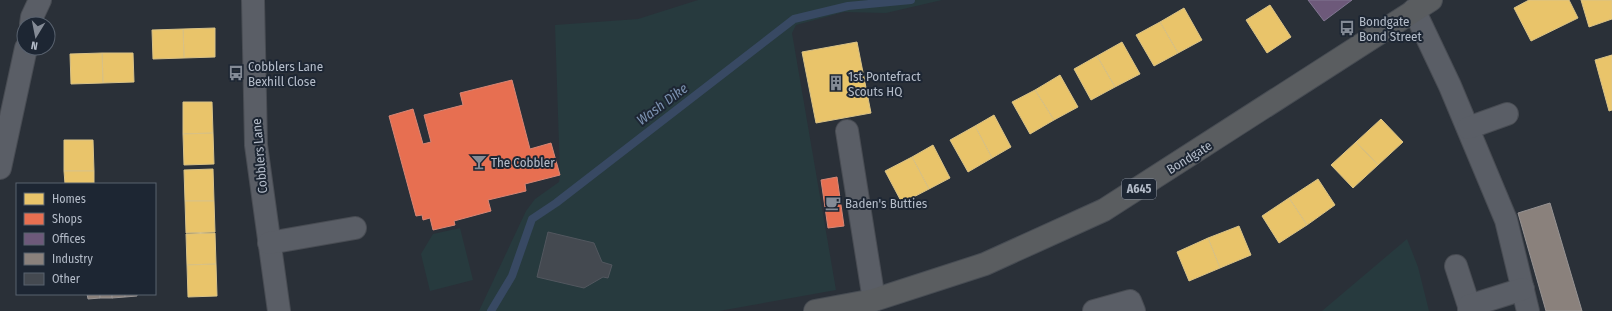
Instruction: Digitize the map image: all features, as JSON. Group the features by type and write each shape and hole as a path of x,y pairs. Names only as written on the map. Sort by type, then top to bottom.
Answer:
{"highway":[{"name":"Bondgate","path":"815,311 874,300 985,264 1104,210 1423,5"}],"street":[{"path":"32,16 40,0"},
{"name":"Cobblers Lane","path":"253,0 256,145 279,311"},
{"path":"1423,5 1450,86 1506,220 1528,311"},
{"path":"0,168 24,56"},
{"path":"1468,128 1507,114"},
{"path":"847,131 874,300"},
{"path":"269,243 355,228"},
{"path":"1456,266 1469,308 1523,289"},
{"path":"1094,311 1130,301 1134,311"}],"green space":[{"path":"698,0 942,0 886,13 844,12 796,25 792,33 836,290 719,311 479,311 526,211 535,199 559,182 555,25 638,19"},
{"path":"460,228 473,280 430,291 421,254 433,234"},
{"path":"1407,239 1418,267 1429,311 1322,311"}],"building: Homes":[{"path":"1529,0 1569,0 1578,18 1531,41 1514,8"},
{"path":"1581,0 1612,0 1612,19 1589,27"},
{"path":"1270,5 1291,37 1267,53 1246,20"},
{"path":"1184,8 1202,40 1178,53 1160,22"},
{"path":"1160,22 1178,53 1154,66 1136,35"},
{"path":"215,28 215,57 184,58 183,29"},
{"path":"183,29 184,58 153,59 152,30"},
{"name":"1st Pontefract Scouts HQ","path":"857,42 871,113 816,123 802,52"},
{"path":"1122,42 1140,74 1115,87 1097,56"},
{"path":"102,53 133,53 134,82 103,83"},
{"path":"102,53 103,83 71,84 70,54"},
{"path":"1612,55 1612,110 1609,111 1595,60"},
{"path":"1097,56 1115,87 1091,100 1074,69"},
{"path":"1060,75 1078,107 1054,120 1035,90"},
{"path":"1035,90 1054,120 1030,134 1012,102"},
{"path":"183,102 212,102 213,133 183,134"},
{"path":"994,115 1011,147 992,158 975,126"},
{"path":"1381,119 1403,142 1378,165 1356,142"},
{"path":"975,126 992,158 968,172 950,140"},
{"path":"213,133 214,164 184,165 183,134"},
{"path":"64,140 93,140 94,171 64,171"},
{"path":"1356,142 1378,165 1353,188 1331,165"},
{"path":"933,145 950,178 929,189 912,157"},
{"path":"912,157 929,189 902,203 885,171"},
{"path":"213,169 214,201 185,201 184,170"},
{"path":"64,171 94,171 94,183 65,183"},
{"path":"1318,179 1335,205 1307,225 1289,198"},
{"path":"1289,198 1307,225 1279,243 1262,216"},
{"path":"185,201 214,201 215,232 186,233"},
{"path":"1239,226 1251,255 1220,268 1208,238"},
{"path":"215,233 216,264 187,265 186,234"},
{"path":"1208,238 1220,268 1189,281 1177,252"},
{"path":"216,264 217,296 188,297 187,265"}],"building: Shops":[{"name":"The Cobbler","path":"512,80 530,149 551,143 560,175 525,184 526,191 488,200 491,211 454,221 455,225 433,230 430,218 423,220 422,215 416,216 389,116 413,109 423,144 431,142 424,115 463,105 460,93"},
{"name":"Baden's Butties","path":"837,177 844,226 828,228 821,180"}],"building: Offices":[{"path":"1308,0 1352,0 1324,21"}],"building: Industry":[{"path":"1550,203 1582,311 1546,311 1518,213"},
{"path":"87,295 100,295 100,298 88,299"},
{"path":"100,295 112,295 112,298 100,298"},
{"path":"112,295 125,295 125,297 112,298"},
{"path":"125,295 137,295 137,296 125,297"}],"building: Other":[{"path":"548,232 594,243 602,262 612,265 608,278 603,277 584,288 537,277"}],"waterway":[{"name":"Wash Dike","path":"491,311 512,276 532,219 556,203 794,19 848,6 911,0"}],"place":[{"name":"Bondgate Bond Street","path":"1347,28"},
{"name":"Cobblers Lane Bexhill Close","path":"236,73"},
{"name":"1st Pontefract Scouts HQ","path":"836,83"},
{"name":"The Cobbler","path":"479,162"},
{"name":"Baden's Butties","path":"833,203"}]}
